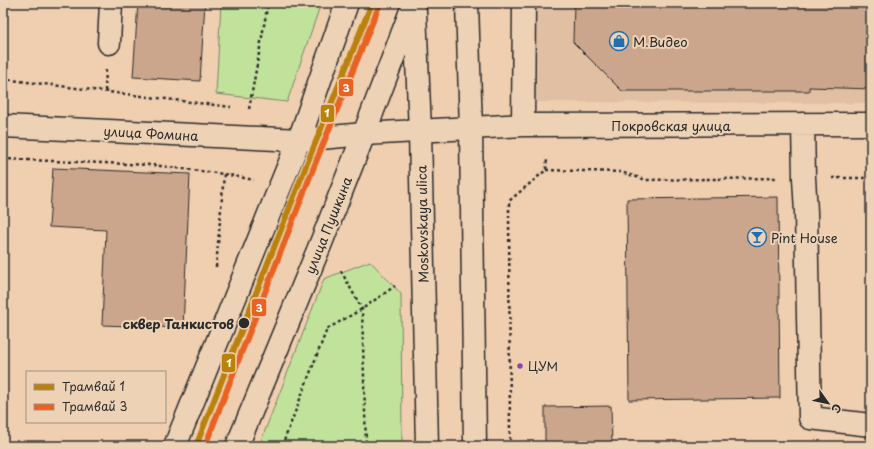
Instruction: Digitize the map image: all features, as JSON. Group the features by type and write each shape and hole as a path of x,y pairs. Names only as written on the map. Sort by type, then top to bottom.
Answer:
{"main road":[{"path":"108,43 111,3"},
{"path":"175,446 299,140 347,3"},
{"name":"Moskovskaya ulica","path":"414,3 420,132 427,446"},
{"name":"улица Пушкина","path":"237,446 321,243 414,3"},
{"path":"468,3 475,446"},
{"path":"523,125 524,3"},
{"path":"803,124 810,418 871,425"},
{"name":"Покровская улица","path":"364,134 523,125 871,124"},
{"name":"улица Фомина","path":"3,126 299,140 364,134"}],"path":[{"path":"256,110 249,109 268,3"},
{"path":"3,79 234,107"},
{"path":"3,159 152,165 224,174 256,180"},
{"path":"546,170 547,159"},
{"path":"510,446 509,201 546,170 621,172 646,180 871,178"},
{"path":"338,265 362,309 366,446"},
{"path":"282,446 327,329 362,309 398,283"}],"shaded area":[{"path":"513,3 871,3 871,103 512,102"}],"green space":[{"path":"221,3 321,3 287,102 216,94"},
{"path":"370,261 401,294 402,446 259,446 324,279"}],"building":[{"path":"138,3 205,3 200,81 133,77"},
{"path":"574,3 871,3 871,89 809,87 809,91 622,91 573,42"},
{"path":"53,168 190,174 183,328 102,325 106,230 49,227"},
{"path":"778,197 780,398 629,400 627,199"},
{"path":"611,406 612,446 545,446 545,407"}],"tram line":[{"name":"1","path":"196,446 372,3"},
{"name":"3","path":"205,446 313,169 379,6"}],"place":[{"name":"М.Видео","path":"619,41"},
{"name":"Pint House","path":"757,237"},
{"name":"сквер Танкистов","path":"244,323"},
{"name":"ЦУМ","path":"520,366"}]}
